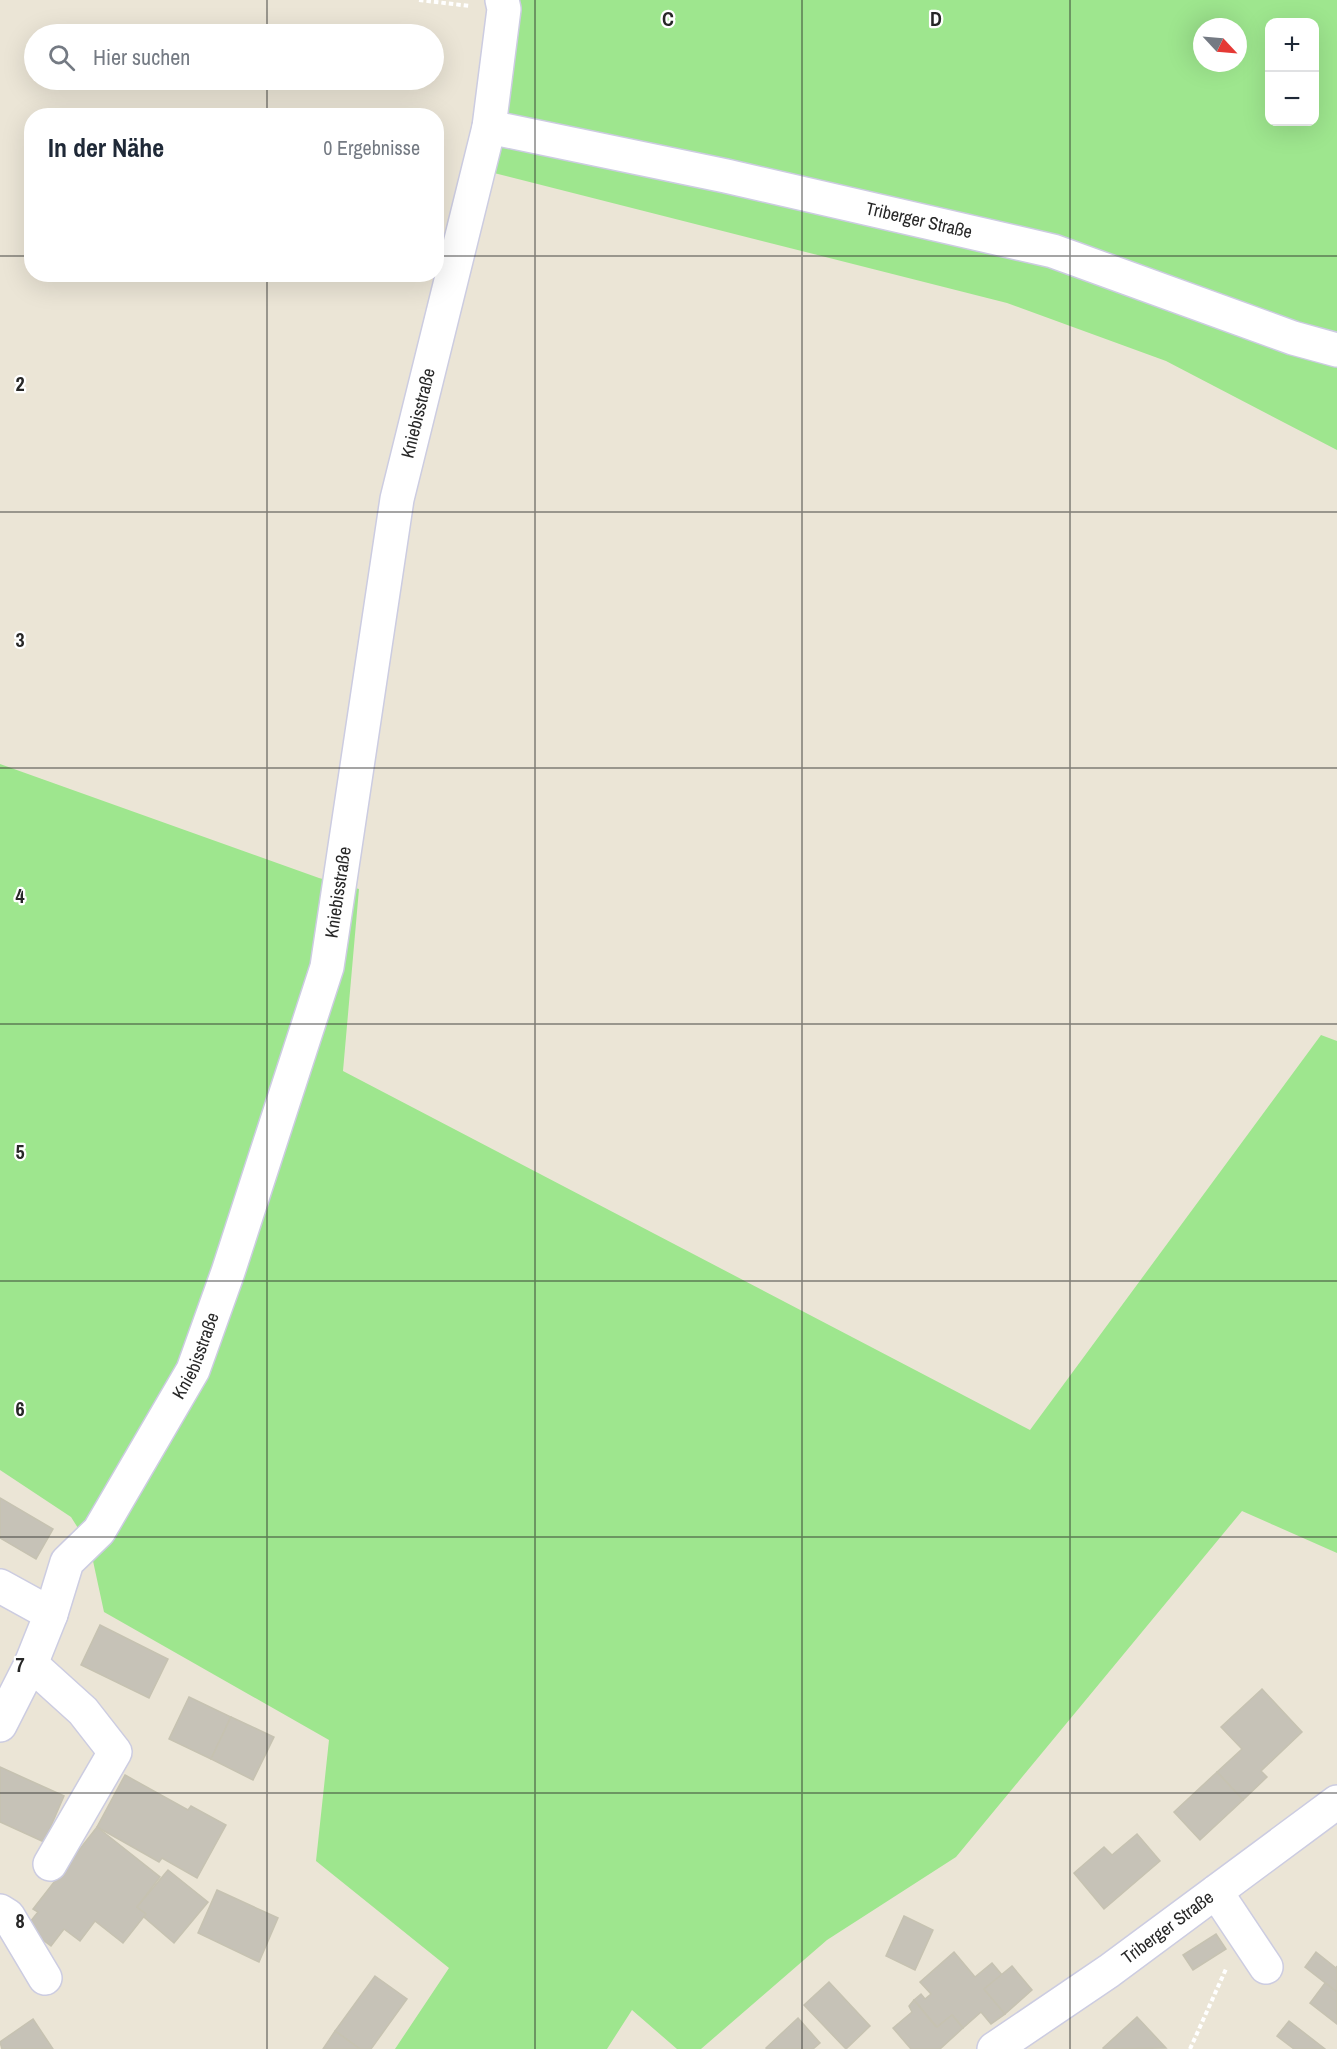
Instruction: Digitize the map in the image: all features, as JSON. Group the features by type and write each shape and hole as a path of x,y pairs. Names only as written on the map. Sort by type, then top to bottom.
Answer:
{"street":[{"name":"Kniebisstraße","path":"0,1725 51,1614 67,1562 99,1531 194,1370 327,967 397,499 489,127 503,5"},
{"name":"Triberger Straße","path":"489,127 726,176 1053,251 1293,338 1337,350"},
{"path":"0,1586 51,1614"},
{"path":"30,1664 83,1711 115,1752 50,1864"},
{"name":"Triberger Straße","path":"994,2049 1109,1971 1337,1802"},
{"path":"1216,1892 1266,1967"},
{"path":"0,1911 8,1916 45,1978"}],"path":[{"path":"418,0 503,5"},
{"path":"1190,2049 1242,1932"}],"green space":[{"path":"509,0 1337,0 1337,450 1166,361 1007,303 490,172"},
{"path":"0,764 319,878 359,889 343,1071 1030,1430 1321,1035 1337,1041 1337,1553 1242,1511 956,1857 827,1940 701,2049 677,2049 632,2010 607,2049 395,2049 449,1968 316,1861 329,1740 104,1612 90,1547 71,1517 0,1470"}],"building":[{"path":"0,1498 53,1529 36,1559 0,1538"},
{"path":"100,1625 168,1659 149,1698 81,1665"},
{"path":"1262,1689 1302,1732 1261,1771 1267,1777 1243,1800 1217,1772 1242,1749 1221,1727"},
{"path":"189,1697 231,1717 211,1759 169,1739"},
{"path":"231,1717 274,1737 253,1780 211,1759"},
{"path":"0,1767 64,1796 44,1842 0,1822"},
{"path":"1217,1772 1243,1800 1200,1840 1174,1812"},
{"path":"125,1775 188,1810 191,1806 226,1825 197,1878 162,1858 159,1862 97,1827"},
{"path":"97,1827 160,1877 137,1907 146,1914 123,1943 95,1921 80,1941 64,1929 51,1946 26,1927 38,1912 33,1909"},
{"path":"1137,1834 1160,1861 1104,1909 1074,1873 1104,1847 1112,1855"},
{"path":"168,1870 208,1902 174,1943 144,1917 146,1914 137,1907"},
{"path":"217,1890 278,1918 259,1962 198,1933"},
{"path":"904,1916 933,1930 915,1970 886,1956"},
{"path":"1216,1934 1226,1949 1193,1970 1183,1955"},
{"path":"954,1952 975,1977 992,1963 1002,1975 984,1989 1005,2014 991,2024 981,2012 963,2028 952,2015 937,2027 914,2000 921,1994 925,1999 931,1994 920,1982"},
{"path":"1316,1952 1336,1968 1337,1966 1337,1992 1305,1967"},
{"path":"1012,1966 1032,1990 1005,2014 984,1989"},
{"path":"375,1976 407,1999 371,2049 360,2049 335,2031"},
{"path":"829,1982 870,2026 846,2049 804,2005"},
{"path":"1325,1983 1337,1992 1337,2024 1310,2003"},
{"path":"914,2000 935,2026 937,2027 952,2015 963,2028 940,2049 911,2049 893,2028 912,2012 909,2006"},
{"path":"1137,2017 1166,2048 1103,2048"},
{"path":"798,2018 820,2043 813,2049 766,2048"},
{"path":"33,2019 53,2049 2,2049 0,2042"},
{"path":"1289,2021 1325,2049 1294,2049 1277,2036"},
{"path":"335,2031 360,2049 323,2049"}]}
